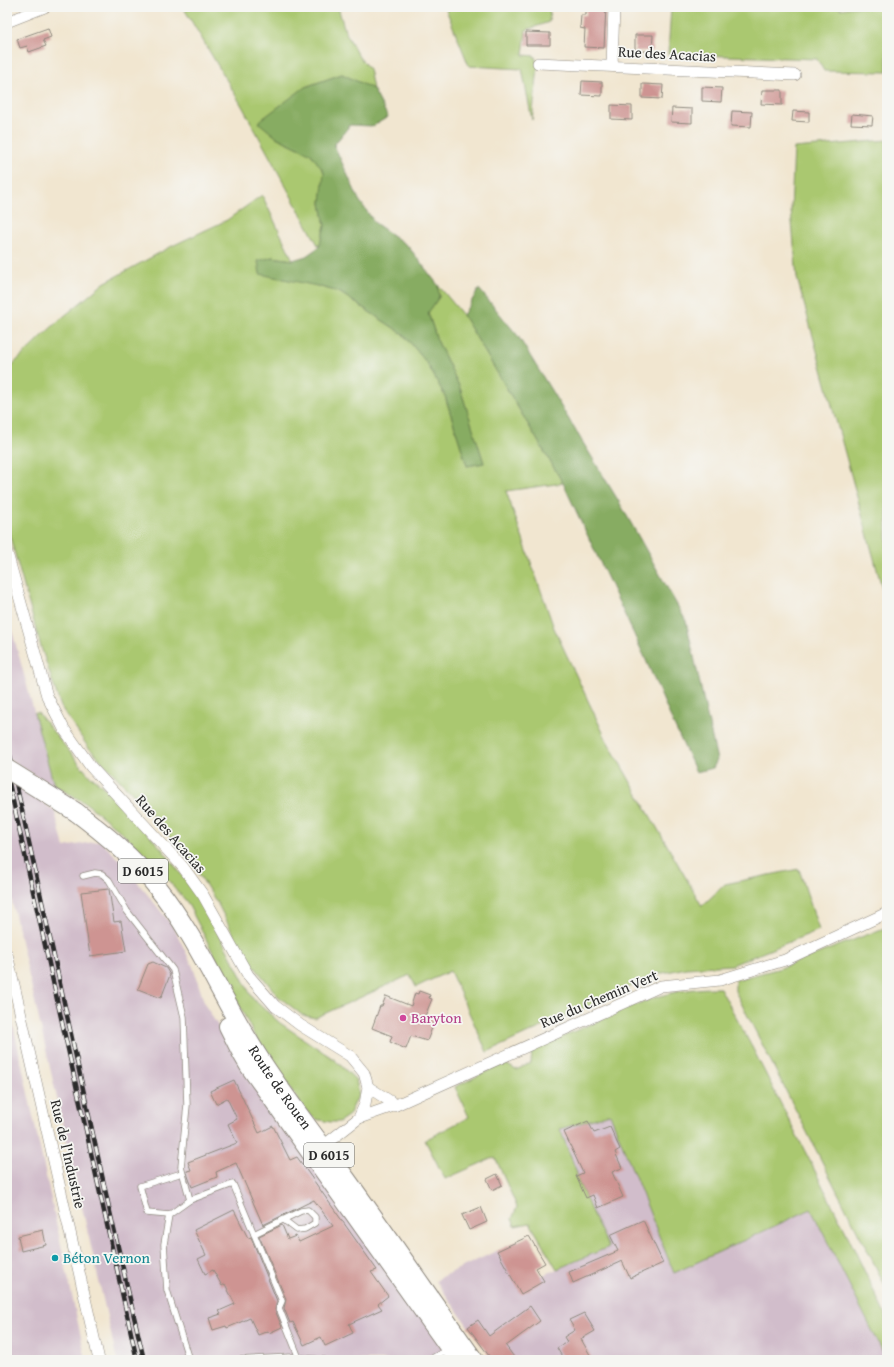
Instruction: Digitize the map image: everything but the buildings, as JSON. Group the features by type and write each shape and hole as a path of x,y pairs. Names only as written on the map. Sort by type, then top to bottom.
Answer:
{"main road":[{"name":"Route de Rouen","path":"7,769 76,812 104,834 135,862 156,886 177,914 194,944 232,1036 242,1054 290,1125 318,1151 394,1257 456,1350 474,1360"}],"street":[{"path":"7,22 45,7"},
{"path":"612,66 614,7"},
{"name":"Rue des Acacias","path":"538,63 795,75"},
{"name":"Rue des Acacias","path":"7,553 47,696 64,729 91,767 183,867 203,895 248,975 275,1006 300,1025 350,1056 364,1073 368,1087"},
{"name":"Rue du Chemin Vert","path":"318,1151 359,1118 396,1105 661,986 720,980 785,960 887,913"},
{"name":"Rue de l'Industrie","path":"7,954 11,997 99,1360"},
{"path":"359,1118 365,1104 368,1087 396,1105"}],"lane":[{"path":"84,876 95,873 102,874 109,880 127,910 173,970 184,1017 187,1104 181,1167 190,1200"},
{"path":"170,1216 147,1213 140,1186 182,1173"},
{"path":"189,1360 167,1290 164,1244 170,1216 190,1200 233,1184 282,1301 279,1308 299,1358"},
{"path":"254,1234 300,1211 308,1210 314,1217 315,1223 306,1228 297,1230 284,1220"},
{"path":"429,1360 456,1350"},
{"path":"235,1360 299,1358 324,1360"}],"shaded area":[{"path":"7,612 54,785 41,779 7,758"},
{"path":"7,781 38,799 55,812 64,847 100,841 119,859 174,928 193,967 205,1005 257,1089 449,1355 439,1360 117,1360 7,880"},
{"path":"7,1001 14,1029 86,1360 7,1360"},
{"path":"611,1114 674,1273 811,1209 887,1360 492,1360 436,1281 441,1277 520,1240 541,1276 609,1247 576,1176 577,1173 559,1129"}],"green space":[{"path":"183,7 338,7 345,31 359,57 369,69 373,89 342,74 305,87 276,137 311,154 325,172 321,203 325,226 319,247 242,106"},
{"path":"445,7 550,7 549,22 526,30 523,55 535,56 538,68 532,120 522,69 469,66"},
{"path":"671,7 839,7 840,9 852,7 887,7 887,72 824,71 817,59 668,54"},
{"path":"342,74 373,89 388,117 373,126 350,125 334,145 359,200 375,223 408,246 438,285 439,297 428,313 437,340 460,388 484,463 467,466 445,396 427,363 403,334 339,292 260,274 258,261 272,257 293,260 306,256 319,247 325,226 321,203 324,172 311,154 276,137 258,122 305,87"},
{"path":"887,140 887,606 797,278 791,211 794,148"},
{"path":"262,195 293,260 272,257 317,286 339,292 403,334 427,363 445,396 467,466 484,463 460,388 437,340 428,312 439,297 438,285 463,315 563,483 506,491 554,628 606,739 702,906 725,884 799,869 819,930 732,965 686,968 658,974 487,1052 450,971 416,987 410,975 315,1018 302,1015 278,996 242,951 219,906 195,868 150,812 88,747 61,707 41,647 7,526 7,370 57,322 104,283 172,246 227,220"},
{"path":"479,289 518,336 618,500 686,621 717,760 713,768 696,772 645,658 563,483 463,315"},
{"path":"34,713 38,713 87,773 108,791 162,849 202,902 253,999 280,1023 335,1060 356,1080 359,1094 349,1115 339,1122 330,1122 315,1119 305,1110 254,1035 187,902 155,865 120,831 87,804 54,785"},
{"path":"887,927 887,1289 735,991 735,980 781,968"},
{"path":"720,988 752,1047 848,1236 887,1319 887,1360 811,1209 674,1273 610,1114 560,1129 577,1173 576,1176 609,1247 557,1269 530,1223 515,1226 512,1219 517,1207 495,1157 445,1179 425,1140 469,1117 455,1087 504,1063 516,1070 531,1063 532,1052 573,1032 643,1002 687,990"}],"railway":[{"path":"7,742 144,1360"},
{"path":"7,774 137,1360"}],"place":[{"name":"Baryton","path":"403,1018"},
{"name":"Béton Vernon","path":"55,1258"}]}
